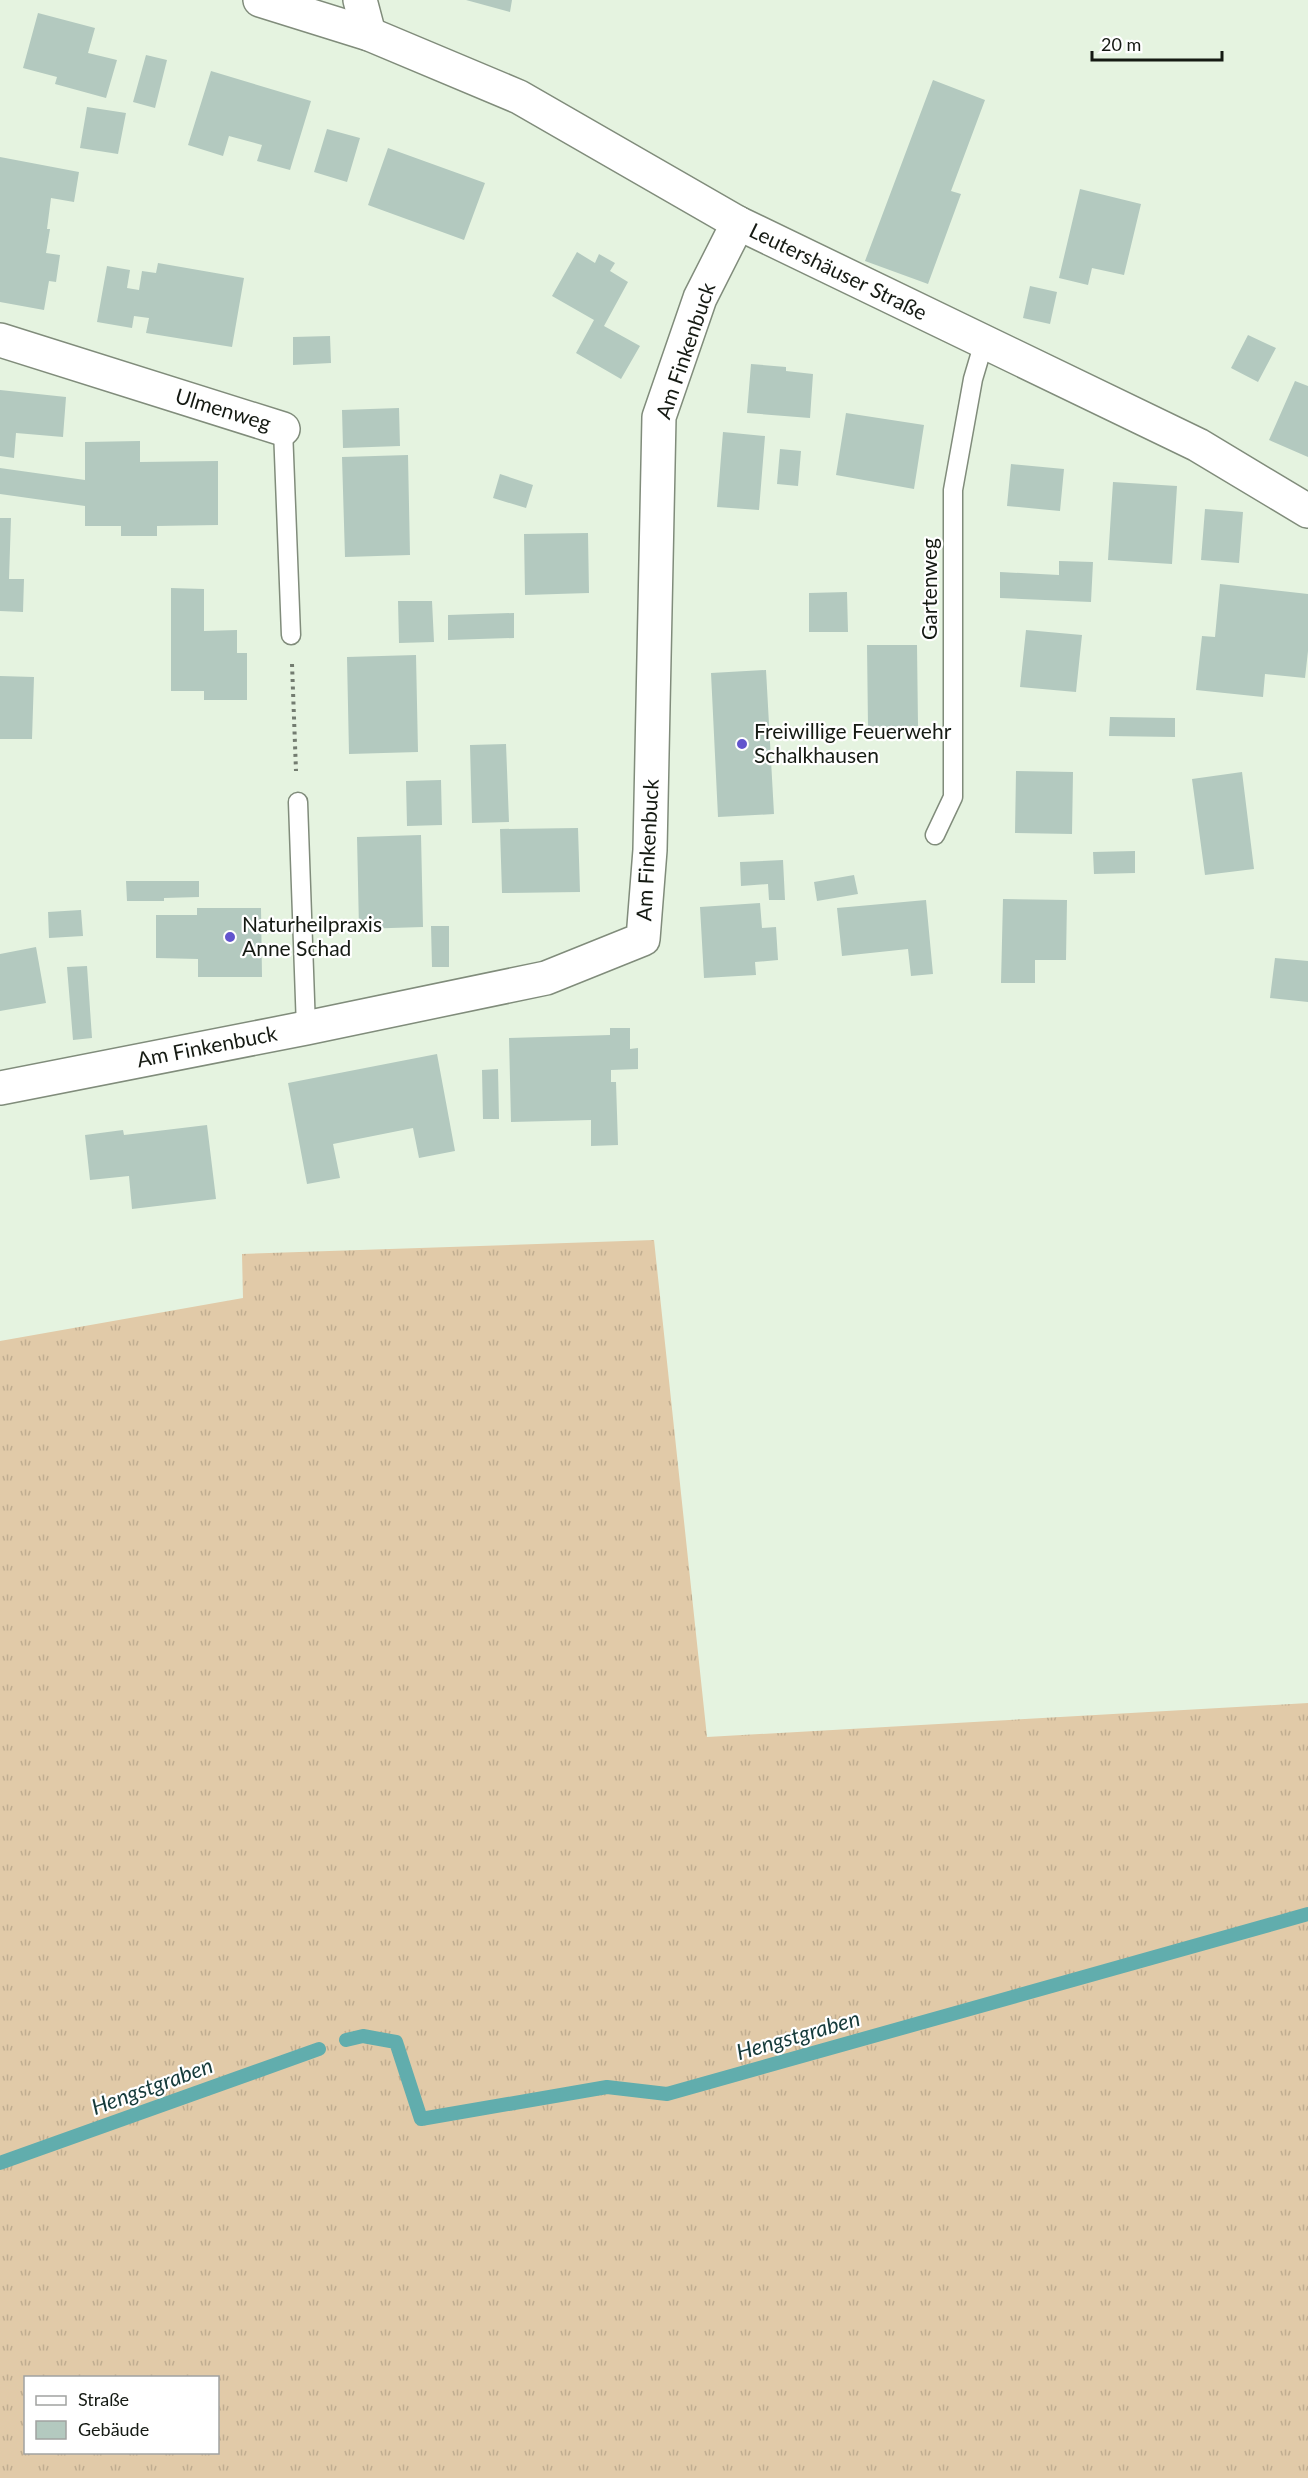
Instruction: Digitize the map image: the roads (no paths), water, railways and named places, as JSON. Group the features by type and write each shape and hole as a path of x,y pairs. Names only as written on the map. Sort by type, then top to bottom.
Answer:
{"street":[{"name":"Leutershäuser Straße","path":"260,0 369,34 519,97 738,223 1198,445 1308,511"},
{"path":"360,0 369,34"},
{"name":"Am Finkenbuck","path":"0,1088 546,978 643,939 650,850 659,417 700,298 738,223"},
{"name":"Ulmenweg","path":"0,340 283,429"}],"lane":[{"name":"Gartenweg","path":"935,835 953,797 953,490 973,379 984,342"},
{"name":"Ulmenweg","path":"283,429 291,635"},
{"path":"298,802 306,1028"}],"waterway":[{"name":"Hengstgraben","path":"346,2040 363,2036 396,2042 421,2119 607,2087 667,2094 1308,1914"},
{"name":"Hengstgraben","path":"0,2163 319,2049"}],"place":[{"name":"Freiwillige Feuerwehr Schalkhausen","path":"742,744"},
{"name":"Naturheilpraxis Anne Schad","path":"230,937"}]}
